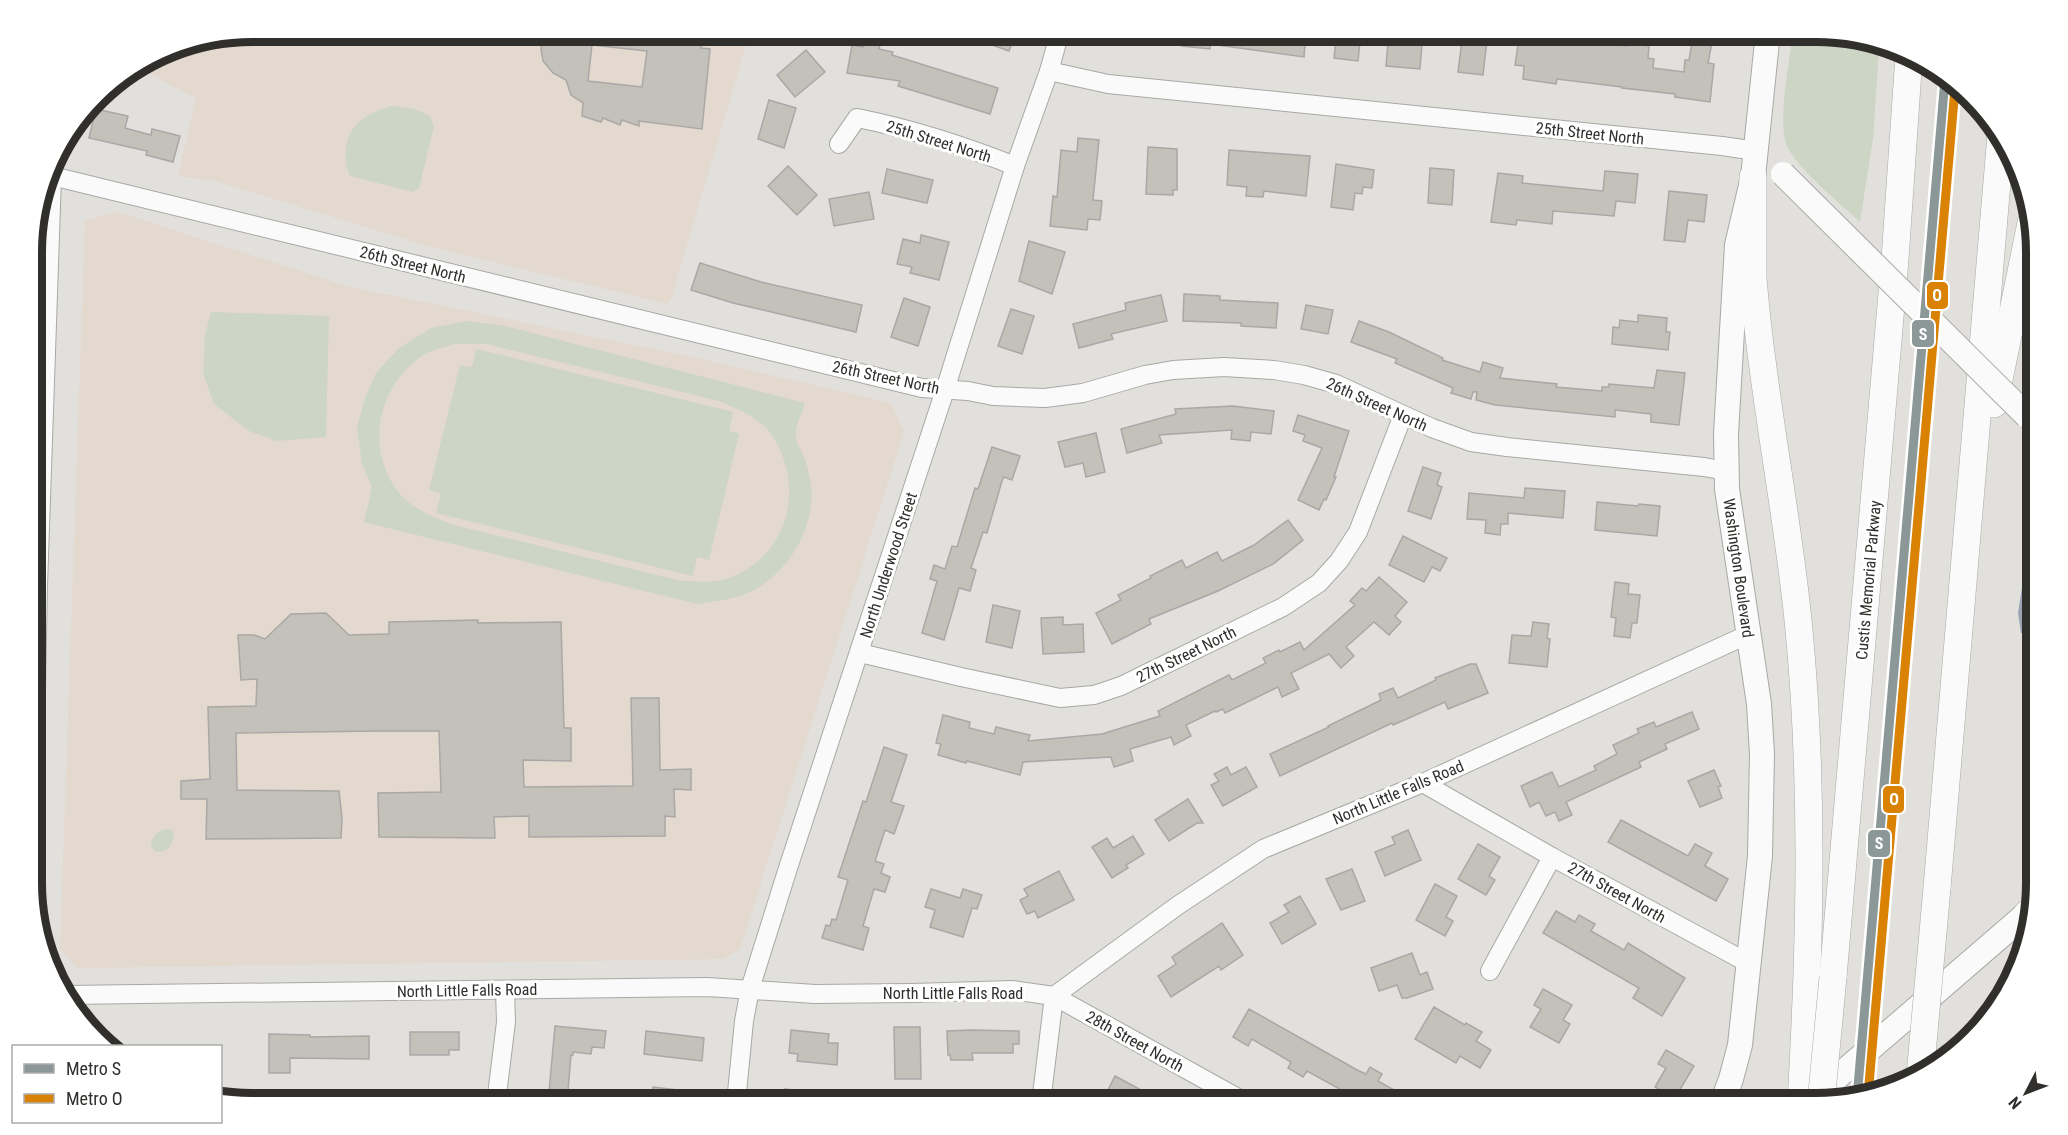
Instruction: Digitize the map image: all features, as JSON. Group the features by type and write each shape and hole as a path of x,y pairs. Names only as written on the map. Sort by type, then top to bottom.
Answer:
{"highway":[{"name":"Custis Memorial Parkway","path":"1822,1093 1895,259 1908,64"},
{"path":"1921,1065 2000,150"},
{"path":"1754,164 1753,279 1791,567 1804,696 1809,821 1806,1000 1801,1093"},
{"path":"1967,541 2026,246"}],"main road":[{"name":"Washington Boulevard","path":"1726,1093 1740,1045 1762,831 1759,704 1731,520 1726,471 1726,434 1737,245 1754,164 1767,42"},
{"path":"1754,164 1771,162 2026,414"},
{"path":"1818,1093 2023,920"}],"street":[{"name":"North Underwood Street","path":"737,1093 744,1021 750,989 792,854 945,390 1015,166 1057,42"},
{"name":"25th Street North","path":"1049,71 1108,84 1722,146 1754,164"},
{"name":"25th Street North","path":"839,144 857,118 901,127 948,141 1015,166"},
{"name":"26th Street North","path":"56,177 922,388 968,391 993,396 1051,398 1083,393 1157,372 1200,368 1274,369 1324,380 1354,391 1449,436 1483,444 1726,471"},
{"path":"42,330 49,199"},
{"name":"27th Street North","path":"860,653 1060,698 1094,695 1121,686 1283,607 1319,583 1340,561 1358,532 1403,415"},
{"name":"North Little Falls Road","path":"74,995 707,987 815,994 1012,990 1054,996 1177,906 1263,849 1423,783 1749,634"},
{"name":"27th Street North","path":"1423,783 1552,857 1750,964"},
{"path":"1490,971 1552,857"},
{"path":"497,1093 506,1022 505,990"},
{"path":"1042,1093 1054,996"},
{"name":"28th Street North","path":"1054,996 1229,1093"}],"shaded area":[{"path":"238,42 747,42 671,299 667,304 431,247 215,181 178,176 196,99 145,71 185,53"},
{"path":"118,212 350,287 684,355 891,403 904,432 740,949 723,959 77,968 60,949 85,220"}],"green space":[{"path":"1792,42 1830,42 1879,52 1873,138 1860,222 1810,176 1787,146 1783,123"},
{"path":"392,106 414,109 430,116 434,127 419,188 413,192 350,176 348,170 346,150 351,131 367,116"},
{"path":"211,312 329,316 326,437 276,441 249,431 214,404 203,373 205,335"},
{"path":"467,321 505,326 805,403 797,426 796,437 808,470 811,502 809,517 798,546 779,571 754,590 734,598 697,604 364,522 372,487 362,464 357,428 364,401 376,373 398,349 431,328","holes":["453,344 487,344 719,401 752,417 763,425 776,441 788,477 787,511 775,542 765,555 736,575 714,581 684,581 450,524 416,508 399,493 388,476 382,458 379,440 380,421 385,403 393,386 419,358"]},
{"path":"476,349 733,412 729,431 739,434 709,560 697,557 693,576 436,513 441,493 429,490 460,365 472,367"},
{"path":"167,829 172,830 174,834 172,842 166,850 156,852 151,847 152,840 158,833"}],"water":[{"path":"2026,579 2026,635 2021,633 2018,613 2023,581"}],"building":[{"path":"542,42 702,42 701,48 710,49 702,129 639,121 639,126 622,120 620,125 603,118 601,122 582,116 583,103 571,95 566,80 553,73 543,61","holes":["592,45 647,51 642,87 588,81"]},
{"path":"864,42 881,42 879,49 893,52 892,55 998,88 990,114 898,86 900,81 847,73 852,45 863,47"},
{"path":"984,42 1012,42 1009,51"},
{"path":"1182,42 1305,42 1304,57 1210,44 1210,49 1182,46"},
{"path":"1336,42 1360,42 1358,61 1334,58"},
{"path":"1388,42 1422,42 1420,69 1386,66"},
{"path":"1462,42 1487,42 1483,75 1458,72"},
{"path":"1518,42 1573,45 1573,42 1591,42 1627,46 1627,43 1649,46 1648,58 1654,59 1653,68 1684,72 1685,60 1689,60 1692,42 1712,42 1708,63 1714,64 1710,102 1675,97 1675,94 1557,79 1556,84 1523,79 1524,66 1515,65"},
{"path":"806,50 825,72 795,97 777,75"},
{"path":"769,100 796,108 784,148 758,139"},
{"path":"98,110 128,116 125,128 151,135 152,129 180,136 173,162 146,155 147,151 89,138 95,113"},
{"path":"1078,138 1099,140 1093,200 1102,201 1100,220 1088,219 1087,230 1050,226 1053,196 1057,197 1061,150 1077,152"},
{"path":"1148,147 1177,149 1177,190 1173,190 1173,195 1146,194"},
{"path":"1229,150 1310,156 1306,196 1264,191 1263,197 1246,196 1247,187 1227,185"},
{"path":"1336,164 1374,170 1372,188 1363,187 1362,194 1355,193 1353,210 1331,207"},
{"path":"788,166 817,195 797,215 768,186"},
{"path":"1430,168 1454,170 1452,205 1428,203"},
{"path":"887,169 933,180 927,203 882,193"},
{"path":"1605,171 1638,174 1635,203 1616,201 1614,216 1553,211 1552,224 1517,220 1516,225 1491,222 1498,173 1523,176 1522,183 1603,191"},
{"path":"1669,191 1707,195 1704,222 1688,220 1685,242 1664,240"},
{"path":"869,192 874,219 834,226 829,199"},
{"path":"921,235 949,242 939,280 910,273 912,267 897,264 903,239 920,243"},
{"path":"1029,241 1065,252 1052,294 1019,281"},
{"path":"700,263 761,282 862,305 856,332 733,303 691,290"},
{"path":"1184,294 1220,296 1220,300 1278,303 1276,328 1241,326 1241,323 1183,321"},
{"path":"1161,295 1167,321 1111,334 1113,339 1079,348 1073,324 1126,310 1125,303"},
{"path":"904,298 930,307 918,346 891,337"},
{"path":"1306,305 1333,310 1328,334 1301,329"},
{"path":"1011,309 1034,316 1022,354 998,346"},
{"path":"1638,315 1667,318 1666,332 1670,332 1668,350 1612,344 1613,327 1619,328 1620,320 1638,322"},
{"path":"1359,321 1389,332 1443,358 1442,360 1480,372 1483,362 1503,368 1500,378 1557,384 1556,387 1602,391 1602,387 1609,387 1609,384 1654,388 1657,370 1685,373 1679,425 1651,422 1651,414 1615,410 1615,417 1495,405 1476,400 1477,392 1473,392 1471,399 1451,393 1453,388 1395,363 1397,359 1351,342"},
{"path":"1233,406 1274,411 1271,434 1251,432 1250,441 1231,439 1232,430 1159,435 1162,443 1127,453 1121,429 1176,414 1175,409"},
{"path":"1298,415 1349,431 1334,477 1336,477 1319,510 1298,500 1322,448 1303,441 1305,435 1293,431"},
{"path":"1096,433 1105,472 1086,477 1083,463 1065,467 1058,442"},
{"path":"992,447 1020,456 1012,480 1004,477 1002,481 987,533 983,532 971,568 976,570 970,591 959,588 944,640 922,633 937,581 930,579 934,565 945,569 952,546 957,547 975,488 978,489"},
{"path":"1423,467 1441,473 1437,485 1442,487 1431,519 1408,511"},
{"path":"1525,488 1565,491 1563,518 1508,513 1508,524 1501,524 1500,535 1485,533 1486,520 1467,519 1469,493 1524,498"},
{"path":"1597,502 1660,506 1657,536 1595,530"},
{"path":"1288,520 1303,540 1273,564 1218,591 1149,619 1151,624 1112,644 1096,613 1121,600 1118,595 1182,560 1186,568 1217,552 1222,561 1254,545"},
{"path":"1403,536 1447,558 1440,571 1432,567 1424,582 1389,565"},
{"path":"1379,577 1407,602 1395,616 1401,622 1389,635 1374,622 1346,647 1354,656 1341,668 1329,654 1291,673 1299,689 1282,697 1278,687 1225,713 1223,709 1215,711 1186,725 1191,736 1174,745 1171,737 1130,749 1133,761 1114,767 1111,757 1023,762 1020,775 938,755 941,744 936,743 943,715 970,722 969,728 994,734 996,727 1030,735 1028,741 1102,734 1160,716 1158,711 1229,675 1232,680 1266,663 1263,658 1279,650 1280,652 1300,642 1304,650 1355,605 1350,601 1362,588 1366,591"},
{"path":"1615,582 1629,584 1628,594 1640,595 1637,623 1632,623 1630,638 1614,636 1616,618 1611,617"},
{"path":"993,605 1020,611 1012,648 986,642"},
{"path":"326,613 349,635 389,634 389,622 478,620 478,623 561,622 564,728 571,728 571,761 523,760 524,787 633,786 631,698 659,698 660,770 691,769 691,790 674,789 675,817 665,816 665,836 529,837 529,816 494,817 495,838 379,837 378,793 441,792 439,731 377,731 236,733 237,790 339,791 342,818 341,838 206,839 207,799 181,799 181,781 210,779 208,707 256,706 257,679 241,680 238,635 254,635 265,639 291,614"},
{"path":"1063,617 1063,625 1083,624 1084,652 1043,654 1041,618"},
{"path":"1533,622 1549,624 1547,667 1509,663 1512,635 1531,636"},
{"path":"1470,664 1476,664 1488,693 1448,709 1445,702 1393,725 1392,723 1280,776 1270,754 1381,700 1379,694 1393,688 1398,698 1436,680 1435,678"},
{"path":"1692,712 1699,729 1665,744 1667,749 1639,762 1641,767 1566,802 1572,815 1559,821 1555,812 1546,816 1539,802 1530,807 1521,786 1552,772 1559,787 1596,770 1594,766 1617,754 1613,745 1639,733 1637,729 1654,722 1656,727"},
{"path":"884,747 907,755 891,802 904,806 894,834 885,830 875,861 884,864 881,873 890,877 885,892 874,889 863,926 869,928 863,950 822,938 826,925 830,926 832,919 836,920 848,880 838,877"},
{"path":"1227,767 1231,775 1246,767 1257,787 1223,806 1211,785 1219,781 1214,774"},
{"path":"1714,770 1721,786 1718,787 1722,798 1700,807 1688,781"},
{"path":"1188,799 1203,823 1197,823 1169,841 1155,820"},
{"path":"1621,820 1688,856 1695,844 1712,853 1705,866 1728,879 1716,901 1608,842"},
{"path":"1408,830 1421,860 1385,876 1375,852 1395,844 1392,837"},
{"path":"1133,836 1144,854 1126,865 1128,868 1112,878 1092,847 1107,838 1113,848"},
{"path":"1478,844 1500,857 1489,876 1495,880 1486,895 1458,879"},
{"path":"1352,869 1365,901 1341,910 1326,879"},
{"path":"1059,871 1074,900 1038,918 1035,911 1027,914 1020,900 1028,896 1024,889"},
{"path":"1435,884 1457,896 1446,917 1453,921 1445,936 1416,920"},
{"path":"931,889 960,898 963,889 982,895 977,909 972,908 963,937 930,927 935,910 925,907"},
{"path":"1300,896 1316,924 1282,944 1270,923 1289,912 1284,905"},
{"path":"1556,911 1575,922 1579,915 1595,924 1591,931 1624,950 1628,943 1685,978 1662,1016 1633,998 1639,988 1543,933"},
{"path":"1222,923 1243,955 1221,970 1219,966 1171,997 1158,976 1176,964 1172,957"},
{"path":"1412,953 1420,975 1427,972 1433,989 1407,998 1402,998 1397,985 1379,991 1371,968"},
{"path":"1543,989 1572,1005 1563,1020 1570,1024 1559,1043 1530,1027 1541,1009 1534,1005"},
{"path":"1434,1007 1482,1032 1476,1041 1491,1050 1480,1068 1460,1056 1456,1063 1415,1039"},
{"path":"1249,1009 1359,1071 1366,1074 1370,1067 1382,1074 1378,1081 1399,1093 1347,1093 1307,1071 1303,1077 1288,1068 1291,1062 1252,1039 1248,1046 1233,1037"},
{"path":"555,1026 606,1031 604,1048 592,1047 591,1054 573,1052 571,1055 568,1093 549,1093"},
{"path":"894,1027 920,1027 921,1079 895,1079"},
{"path":"791,1030 829,1034 828,1043 838,1043 837,1065 797,1061 798,1054 789,1053"},
{"path":"646,1031 704,1038 702,1061 644,1054"},
{"path":"947,1031 1019,1031 1019,1044 1013,1044 1013,1053 972,1053 973,1060 951,1060 948,1055"},
{"path":"410,1032 459,1032 459,1050 449,1050 449,1055 410,1055"},
{"path":"269,1034 310,1035 310,1037 369,1036 369,1059 290,1058 290,1073 269,1073"},
{"path":"1666,1050 1694,1066 1678,1093 1666,1093 1655,1087 1666,1068 1658,1064"},
{"path":"1115,1076 1146,1093 1113,1093 1108,1090"},
{"path":"653,1087 702,1093 652,1093"},
{"path":"785,1089 819,1093 784,1093"}],"metro line":[{"name":"S","path":"1858,1089 1944,85"},
{"name":"O","path":"1869,1086 1954,94"}]}
